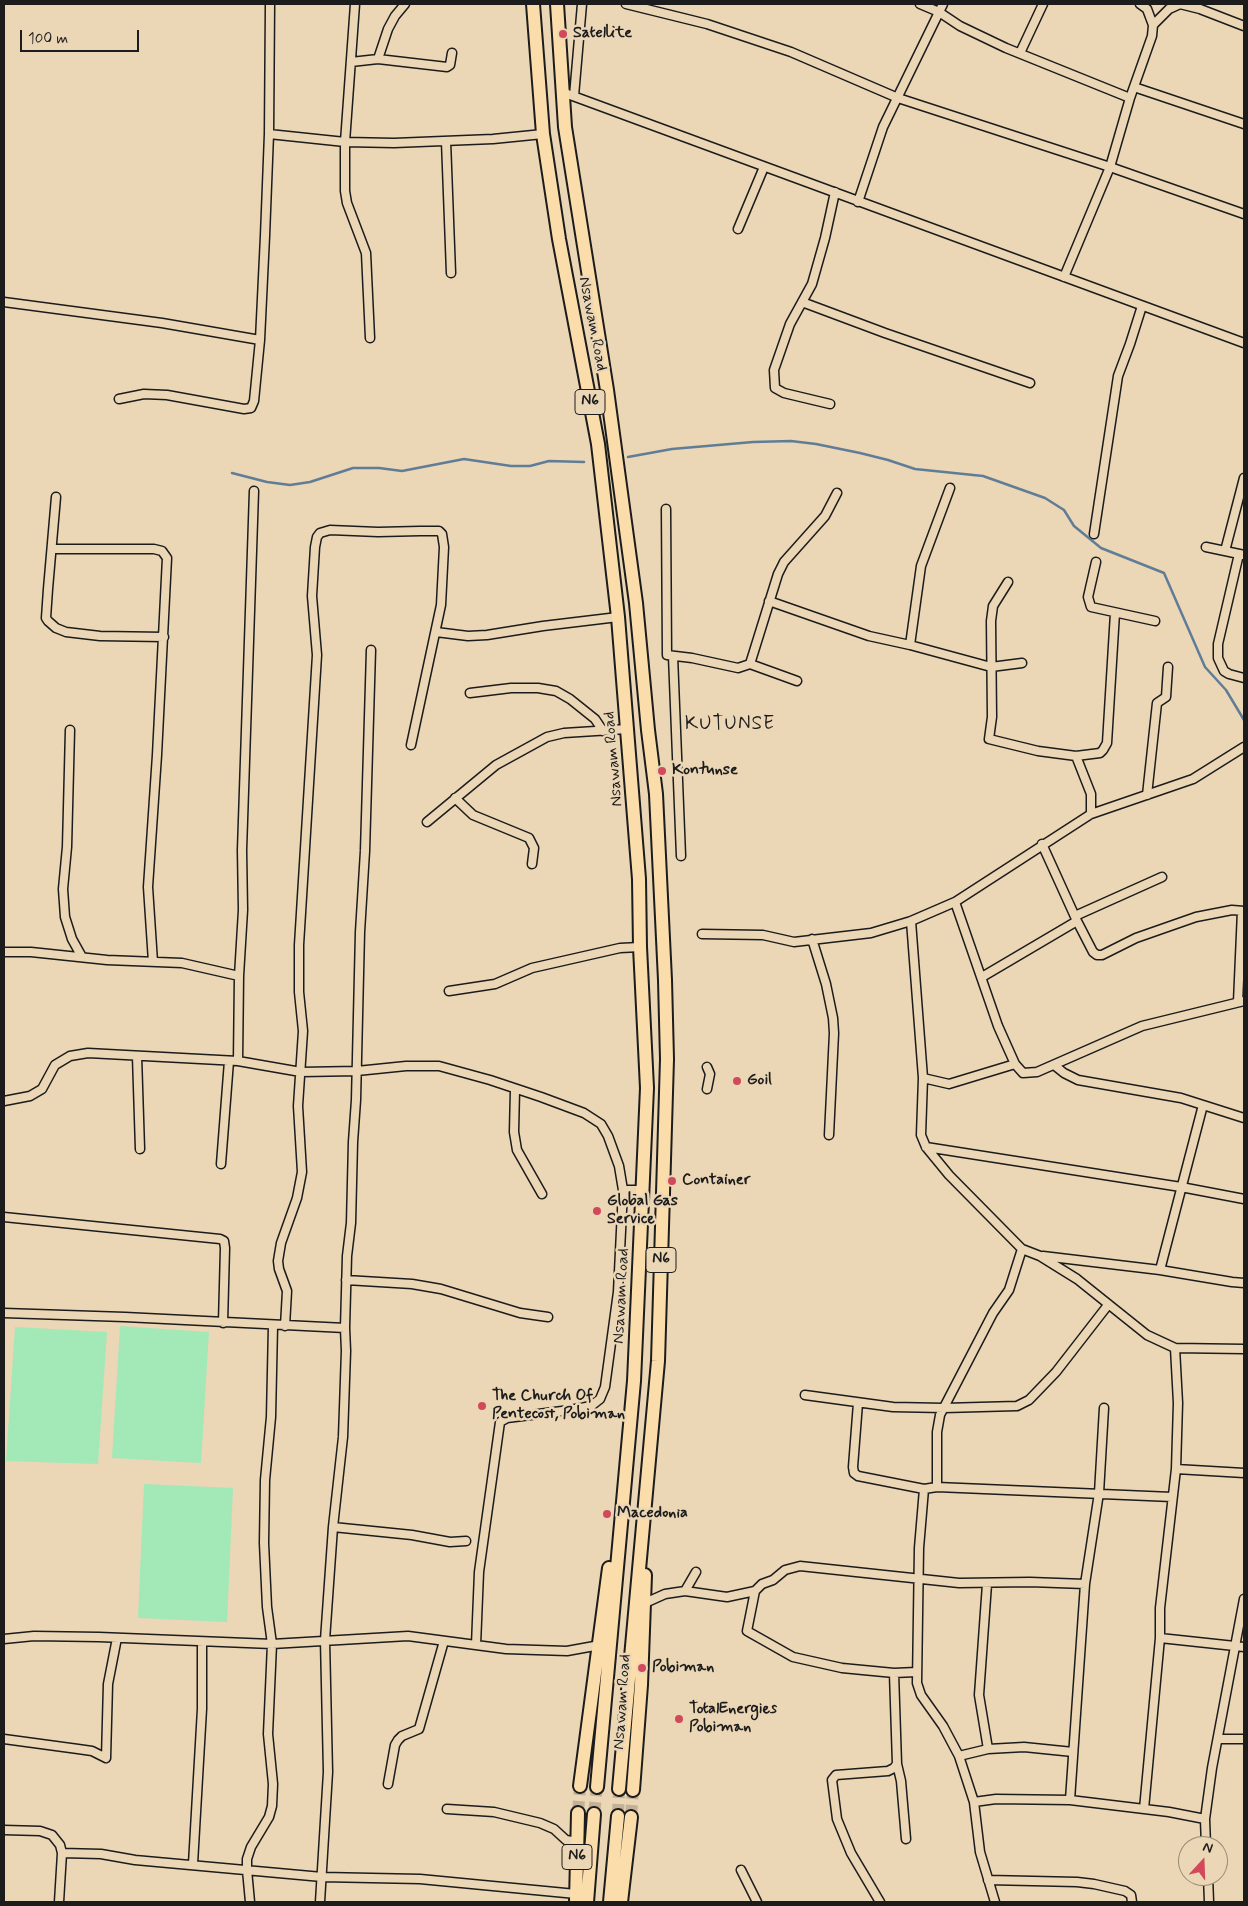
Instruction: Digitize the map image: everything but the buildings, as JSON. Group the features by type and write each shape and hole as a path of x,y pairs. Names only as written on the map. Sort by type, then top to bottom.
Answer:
{"highway":[{"name":"Nsawam Road","path":"533,4 543,134 559,239 598,444 617,610 639,879 640,947 647,1088 644,1190 634,1380 597,1787"},
{"name":"Nsawam Road","path":"557,4 565,127 605,381 636,603 656,794 665,980 667,1059 658,1352 631,1674 619,1789"},
{"path":"617,610 627,609 636,603"},
{"name":"Nsawam Road","path":"633,1790 645,1603 645,1495"},
{"name":"Nsawam Road","path":"580,1786 610,1560 622,1518"},
{"name":"N6","path":"576,1898 578,1813"},
{"name":"N6","path":"587,1902 594,1814"},
{"name":"N6","path":"610,1902 624,1817 621,1902"}],"street":[{"path":"119,399 144,394 238,408 251,408 255,397 260,340 269,134 270,4"},
{"path":"355,4 345,142 346,203 360,236 368,265 370,338"},
{"path":"378,59 388,29 395,16 405,4"},
{"path":"574,96 582,4"},
{"path":"626,4 707,24 791,52 898,98 1110,167 1244,214"},
{"path":"920,4 939,12 960,26 1006,48 1130,98"},
{"path":"858,202 883,127 943,4"},
{"path":"1020,53 1043,4"},
{"path":"1064,277 1110,167 1130,98 1152,36 1153,25 1147,10 1140,4"},
{"path":"1153,25 1169,9 1180,4 1200,9 1244,26"},
{"path":"351,62 378,59 447,67 450,65 452,53"},
{"path":"1134,87 1244,124"},
{"path":"562,92 1244,343"},
{"path":"269,134 345,142 394,143 493,139 543,134"},
{"path":"446,141 451,273"},
{"path":"738,229 764,167"},
{"path":"830,404 784,393 776,388 774,370 782,342 812,284 835,192"},
{"path":"4,302 162,323 260,340"},
{"path":"802,302 1030,383"},
{"path":"1094,534 1118,376 1142,306"},
{"path":"1225,551 1243,493 1244,478"},
{"path":"910,644 921,566 950,488"},
{"path":"222,1164 233,1061 243,910 242,840 254,491"},
{"path":"750,664 778,574 784,562 824,516 837,493"},
{"path":"56,497 46,618 60,630 82,634 164,637"},
{"path":"666,509 667,655 692,658 734,668 742,668 750,664 797,681"},
{"path":"285,1326 287,1290 278,1261 281,1243 297,1198 302,1172 298,1106 303,1031 299,945 318,655 312,596 318,535 323,532 337,530 441,532 443,536 442,585 436,632 418,706 411,745"},
{"path":"1206,547 1242,554 1218,644 1218,658 1224,671 1244,678"},
{"path":"53,548 154,549 165,553 167,558 164,637 148,887 153,962"},
{"path":"1096,562 1088,597 1091,607 1155,621"},
{"path":"1008,582 993,606 991,620 992,724 989,740 1038,751 1076,756 1100,753 1107,745 1116,613"},
{"path":"769,601 869,636 910,644 991,667 1022,663"},
{"path":"436,632 462,636 487,635 543,626 617,610"},
{"path":"320,1902 328,1772 325,1640 333,1527 343,1437 346,1280 351,1224 371,650"},
{"path":"673,656 681,856"},
{"path":"1147,795 1157,703 1166,698 1168,666"},
{"path":"470,693 527,687 556,691 590,714 599,722 603,731"},
{"path":"427,822 496,766 547,737 564,733 627,729"},
{"path":"70,730 67,847 62,889 65,918 72,939 82,957"},
{"path":"702,934 763,935 794,942 872,933 911,921 955,902 1091,814 1193,778 1244,747"},
{"path":"1076,756 1091,794 1091,814"},
{"path":"455,798 473,814 529,838 534,848 532,864"},
{"path":"955,902 998,1026 1015,1064 1023,1073 1037,1072 1142,1026 1241,1002 1243,911 1232,910 1196,916 1136,938 1102,955 1097,955 1092,952 1042,844"},
{"path":"982,977 1076,919 1162,877"},
{"path":"911,921 923,1078 921,1135 926,1147 949,1175 1022,1249 1040,1256 1077,1279 1147,1335 1175,1348 1244,1349"},
{"path":"812,939 826,984 833,1018 834,1034 829,1134"},
{"path":"449,991 495,984 532,968 620,948 640,947"},
{"path":"4,952 31,952 182,964 239,976"},
{"path":"4,1101 30,1096 42,1089 55,1064 70,1056 88,1053 233,1061 301,1072 438,1066 490,1080 584,1113 601,1124 608,1136 619,1166 623,1190 618,1292 608,1368 600,1398 592,1406 506,1418 500,1422 479,1572 476,1644"},
{"path":"137,1056 140,1149"},
{"path":"923,1078 949,1084 1015,1064"},
{"path":"1054,1065 1078,1080 1181,1098 1244,1118"},
{"path":"706,1089 710,1074 707,1067"},
{"path":"515,1090 514,1132 517,1150 542,1194"},
{"path":"1160,1270 1203,1105"},
{"path":"926,1147 1181,1187 1244,1199"},
{"path":"623,1190 644,1190"},
{"path":"4,1217 220,1239 224,1242 225,1248 223,1323"},
{"path":"937,1487 937,1424 993,1313 1009,1290 1022,1249"},
{"path":"1040,1256 1160,1270 1244,1283"},
{"path":"346,1280 412,1284 441,1289 520,1313 548,1317"},
{"path":"805,1395 893,1407 1017,1406 1029,1400 1056,1372 1108,1305"},
{"path":"4,1313 345,1328"},
{"path":"250,1902 247,1860 251,1847 270,1817 273,1784 268,1734 272,1644 267,1607 264,1544 265,1480 271,1417 273,1326"},
{"path":"1144,1809 1160,1638 1160,1608 1176,1468 1178,1403 1175,1348"},
{"path":"858,1403 853,1466 854,1473 858,1476 924,1489 937,1487 1172,1497"},
{"path":"1070,1800 1084,1584 1099,1494 1104,1408"},
{"path":"1176,1468 1244,1473"},
{"path":"924,1489 919,1548 917,1683 921,1695 944,1726 959,1756 974,1802 980,1852 995,1902"},
{"path":"333,1527 420,1536 450,1542 466,1541"},
{"path":"645,1603 665,1594 685,1591 727,1597 755,1591 762,1584 773,1580 785,1570 800,1566 918,1580 987,1584 1030,1582 1084,1584"},
{"path":"685,1591 696,1572"},
{"path":"987,1584 979,1695 988,1749"},
{"path":"755,1591 747,1631 793,1658 842,1668 894,1673 916,1672"},
{"path":"1206,1836 1205,1819 1212,1768 1244,1599"},
{"path":"4,1639 34,1636 272,1644 408,1636 506,1649 567,1651 600,1645"},
{"path":"4,1739 92,1751 106,1758 108,1684 117,1638"},
{"path":"1160,1638 1244,1647"},
{"path":"388,1784 395,1745 402,1736 419,1729 444,1641"},
{"path":"193,1864 202,1709 202,1642"},
{"path":"894,1673 897,1764 901,1781 906,1840"},
{"path":"1218,1739 1244,1740"},
{"path":"959,1756 988,1749 1024,1747 1073,1752"},
{"path":"880,1902 851,1853 836,1819 832,1780 836,1775 888,1771 897,1764"},
{"path":"974,1802 996,1798 1070,1800 1205,1819"},
{"path":"447,1809 494,1812 540,1823 554,1829 566,1840 578,1842"},
{"path":"4,1830 40,1831 52,1835 60,1845 62,1853 59,1902"},
{"path":"62,1853 101,1854 136,1860 322,1877 420,1879 576,1898"},
{"path":"742,1870 757,1902"},
{"path":"988,1880 1094,1884 1125,1892 1131,1895 1132,1902"},
{"path":"1208,1886 1209,1902"}],"green space":[{"path":"120,1326 209,1332 201,1463 112,1458"},
{"path":"15,1327 107,1332 98,1464 6,1461"},
{"path":"144,1484 233,1488 227,1622 138,1618"}],"waterway":[{"path":"628,457 672,449 753,442 791,441 860,453 915,469 983,476 1045,498 1064,510 1074,526 1101,548 1164,573 1205,667 1226,690 1244,720"},
{"path":"232,473 267,482 290,485 310,482 353,468 379,468 402,471 464,459 511,466 530,466 549,461 584,462"}],"tunnel":[{"path":"578,1813 580,1786"},
{"path":"594,1814 597,1787"},
{"path":"618,1816 619,1789"},
{"path":"631,1817 633,1790"}],"place":[{"name":"Satellite","path":"563,34"},
{"name":"Kontunse","path":"662,771"},
{"name":"Goil","path":"737,1081"},
{"name":"Container","path":"672,1181"},
{"name":"Global Gas Service","path":"597,1211"},
{"name":"The Church Of Pentecost, Pobiman","path":"482,1406"},
{"name":"Macedonia","path":"607,1514"},
{"name":"Pobiman","path":"642,1668"},
{"name":"TotalEnergies Pobiman","path":"679,1719"}],"district":[{"name":"KUTUNSE","path":"730,725"}]}
